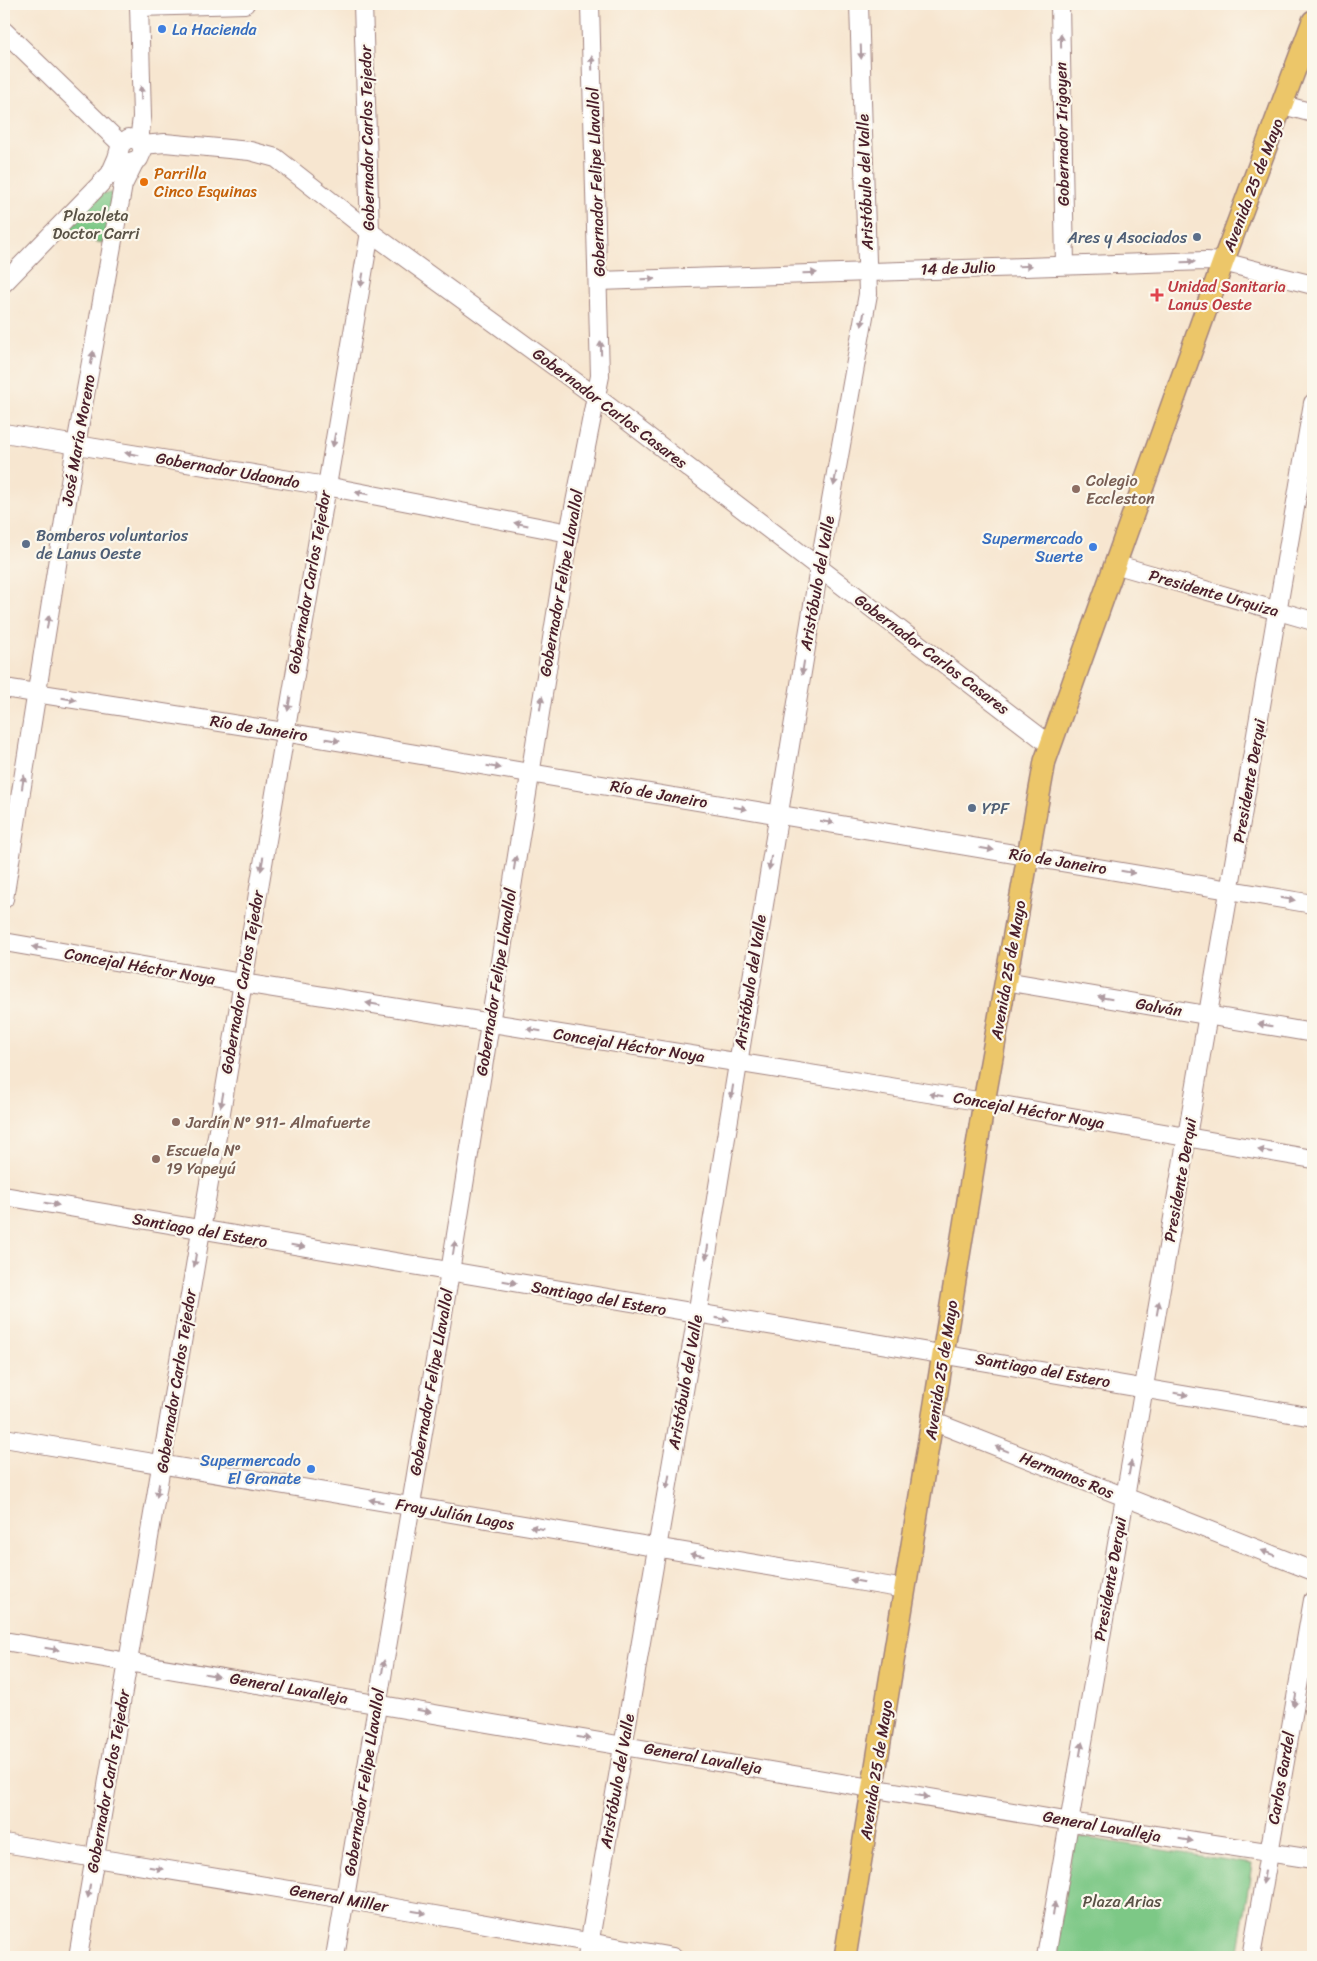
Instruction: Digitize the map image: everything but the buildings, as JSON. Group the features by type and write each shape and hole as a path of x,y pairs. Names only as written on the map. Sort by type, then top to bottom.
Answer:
{"main road":[{"name":"Avenida 25 de Mayo","path":"845,1957 874,1788 984,1102 1049,744 1223,262 1283,105 1313,20"}],"street":[{"path":"139,6 246,4"},
{"name":"Gobernador Carlos Tejedor","path":"78,1957 370,232 363,4"},
{"name":"Gobernador Felipe Llavallol","path":"335,1957 450,1272 569,533 601,364 590,4"},
{"name":"Aristóbulo del Valle","path":"589,1951 697,1315 778,814 868,294 859,4"},
{"name":"Gobernador Irigoyen","path":"1060,4 1065,265"},
{"name":"José María Moreno","path":"4,899 76,445 123,185 142,117 139,6"},
{"path":"4,31 131,151 4,283"},
{"path":"1283,105 1313,113"},
{"name":"Gobernador Carlos Casares","path":"131,151 165,143 250,151 276,158 370,232 595,396 1049,744"},
{"name":"14 de Julio","path":"599,281 868,270 1223,262 1313,284"},
{"name":"Presidente Derqui","path":"1046,1957 1068,1820 1145,1388 1313,402"},
{"name":"Gobernador Udaondo","path":"4,433 326,486 569,533"},
{"name":"Presidente Urquiza","path":"1114,564 1278,612 1313,620"},
{"name":"Río de Janeiro","path":"4,688 284,732 1313,904"},
{"name":"Concejal Héctor Noya","path":"4,942 242,983 984,1102 1313,1159"},
{"name":"Galván","path":"1006,981 1313,1033"},
{"name":"Santiago del Estero","path":"4,1196 697,1315 944,1353 1313,1417"},
{"name":"Hermanos Ros","path":"932,1421 1313,1571"},
{"name":"Fray Julián Lagos","path":"4,1438 905,1590"},
{"name":"Carlos Gardel","path":"1251,1957 1313,1600"},
{"name":"General Lavalleja","path":"4,1641 624,1744 874,1788 1313,1859"},
{"name":"General Miller","path":"4,1844 344,1899 589,1951 673,1957"}],"green space":[{"name":"Plazoleta Doctor Carri","path":"103,193 111,193 116,200 110,244 59,236"},
{"name":"Plaza Arias","path":"1074,1836 1252,1864 1237,1957 1055,1957"}],"place":[{"name":"La Hacienda","path":"162,29"},
{"name":"Parrilla Cinco Esquinas","path":"144,182"},
{"name":"Ares y Asociados","path":"1197,237"},
{"name":"Unidad Sanitaria Lanus Oeste","path":"1157,295"},
{"name":"Colegio Eccleston","path":"1076,489"},
{"name":"Bomberos voluntarios de Lanus Oeste","path":"26,544"},
{"name":"Supermercado Suerte","path":"1093,547"},
{"name":"YPF","path":"972,808"},
{"name":"Jardín Nº 911- Almafuerte","path":"176,1122"},
{"name":"Escuela Nº 19 Yapeyú","path":"156,1159"},
{"name":"Supermercado El Granate","path":"311,1469"}]}
